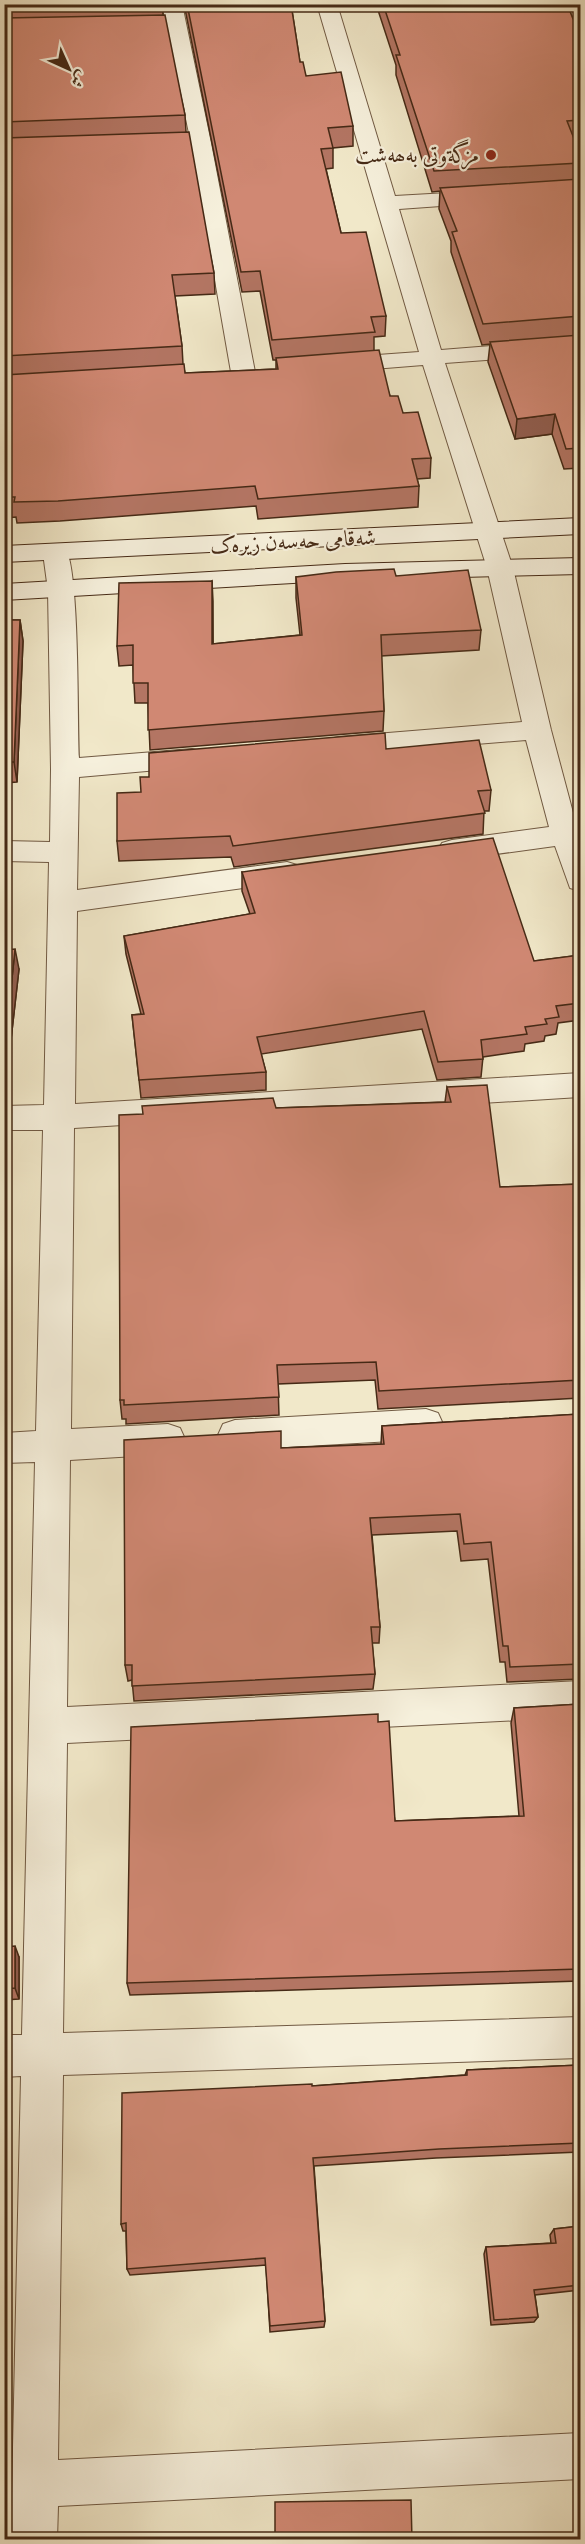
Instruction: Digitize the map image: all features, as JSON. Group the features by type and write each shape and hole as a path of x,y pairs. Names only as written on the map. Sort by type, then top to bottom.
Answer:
{"street":[{"path":"172,4 201,142 232,373 267,370"},
{"path":"327,4 432,358 501,568 537,730 564,835 580,880"},
{"path":"568,4 580,33"},
{"path":"154,26 176,26"},
{"path":"178,143 201,142"},
{"path":"387,203 501,196"},
{"path":"314,367 580,346"},
{"name":"شەقامی حەسەن زیرەک","path":"4,554 580,526"},
{"path":"34,2540 36,2484 24,2056 49,1726 66,769 61,590 56,553"},
{"name":"شەقامی حەسەن زیرەک","path":"4,592 345,572 580,566"},
{"path":"313,748 537,730"},
{"path":"66,769 219,756"},
{"path":"425,854 564,835"},
{"path":"4,851 64,852"},
{"path":"63,902 308,869"},
{"path":"4,1118 59,1117 580,1085"},
{"path":"4,1448 461,1422"},
{"path":"49,1726 580,1699"},
{"path":"24,2056 580,2038"},
{"path":"36,2484 580,2456"}],"building":[{"path":"187,4 291,4 300,62 303,62 306,76 341,72 353,126 328,128 333,148 321,149 341,233 366,232 386,316 371,317 375,332 272,340 260,271 241,272"},
{"path":"383,4 567,4 573,19 580,21 580,120 567,121 580,154 580,163 434,171 396,55 400,55"},
{"path":"165,15 185,115 4,122 4,18"},
{"path":"189,132 214,273 172,275 182,346 4,356 4,325 9,325 9,315 11,315 7,226 4,226 4,138"},
{"path":"580,179 580,316 483,324 452,232 457,231 440,188"},
{"path":"580,335 580,448 566,449 555,414 517,419 490,342"},
{"path":"379,350 390,396 398,396 403,413 418,412 431,458 412,459 419,486 258,499 255,486 58,501 14,502 15,497 4,497 4,375 184,364 185,373 278,369 276,358"},
{"path":"394,569 396,576 468,570 481,630 381,635 384,711 148,730 148,683 133,683 133,645 117,646 119,583 212,581 212,644 302,635 296,577"},
{"path":"4,620 20,620 14,762 4,762"},
{"path":"385,733 386,749 479,740 491,790 478,791 485,813 233,846 230,836 117,841 117,793 141,792 140,777 149,777 149,753"},
{"path":"493,838 534,961 580,955 580,1003 556,1006 559,1017 545,1019 547,1024 525,1027 527,1034 481,1040 483,1059 438,1062 424,1011 257,1037 266,1072 139,1080 132,1015 144,1014 124,936 255,913 242,872"},
{"path":"15,949 5,1047 4,1047 4,950"},
{"path":"487,1085 500,1187 580,1184 580,1380 379,1391 376,1362 277,1365 279,1397 124,1405 124,1400 120,1400 119,1115 143,1114 142,1106 273,1098 276,1108 451,1102 447,1087"},
{"path":"580,1414 580,1664 510,1667 508,1646 503,1646 491,1542 464,1544 460,1514 370,1518 380,1627 371,1627 375,1674 132,1686 132,1665 125,1665 124,1440 281,1431 281,1448 384,1444 382,1426"},
{"path":"580,1704 580,1969 127,1983 131,1727 378,1714 378,1722 389,1721 395,1821 524,1816 514,1708"},
{"path":"15,1946 15,1988 4,1989 4,1947"},
{"path":"580,2065 580,2143 439,2149 313,2158 325,2321 270,2326 265,2258 127,2269 126,2223 121,2224 122,2093 312,2084 312,2086 467,2075 467,2070"},
{"path":"580,2226 580,2285 534,2290 538,2317 494,2320 486,2247 556,2243 554,2229"},
{"path":"411,2500 412,2540 275,2540 275,2502"}],"place":[{"name":"مزگةوتى بەھەشت","path":"491,155"}]}
